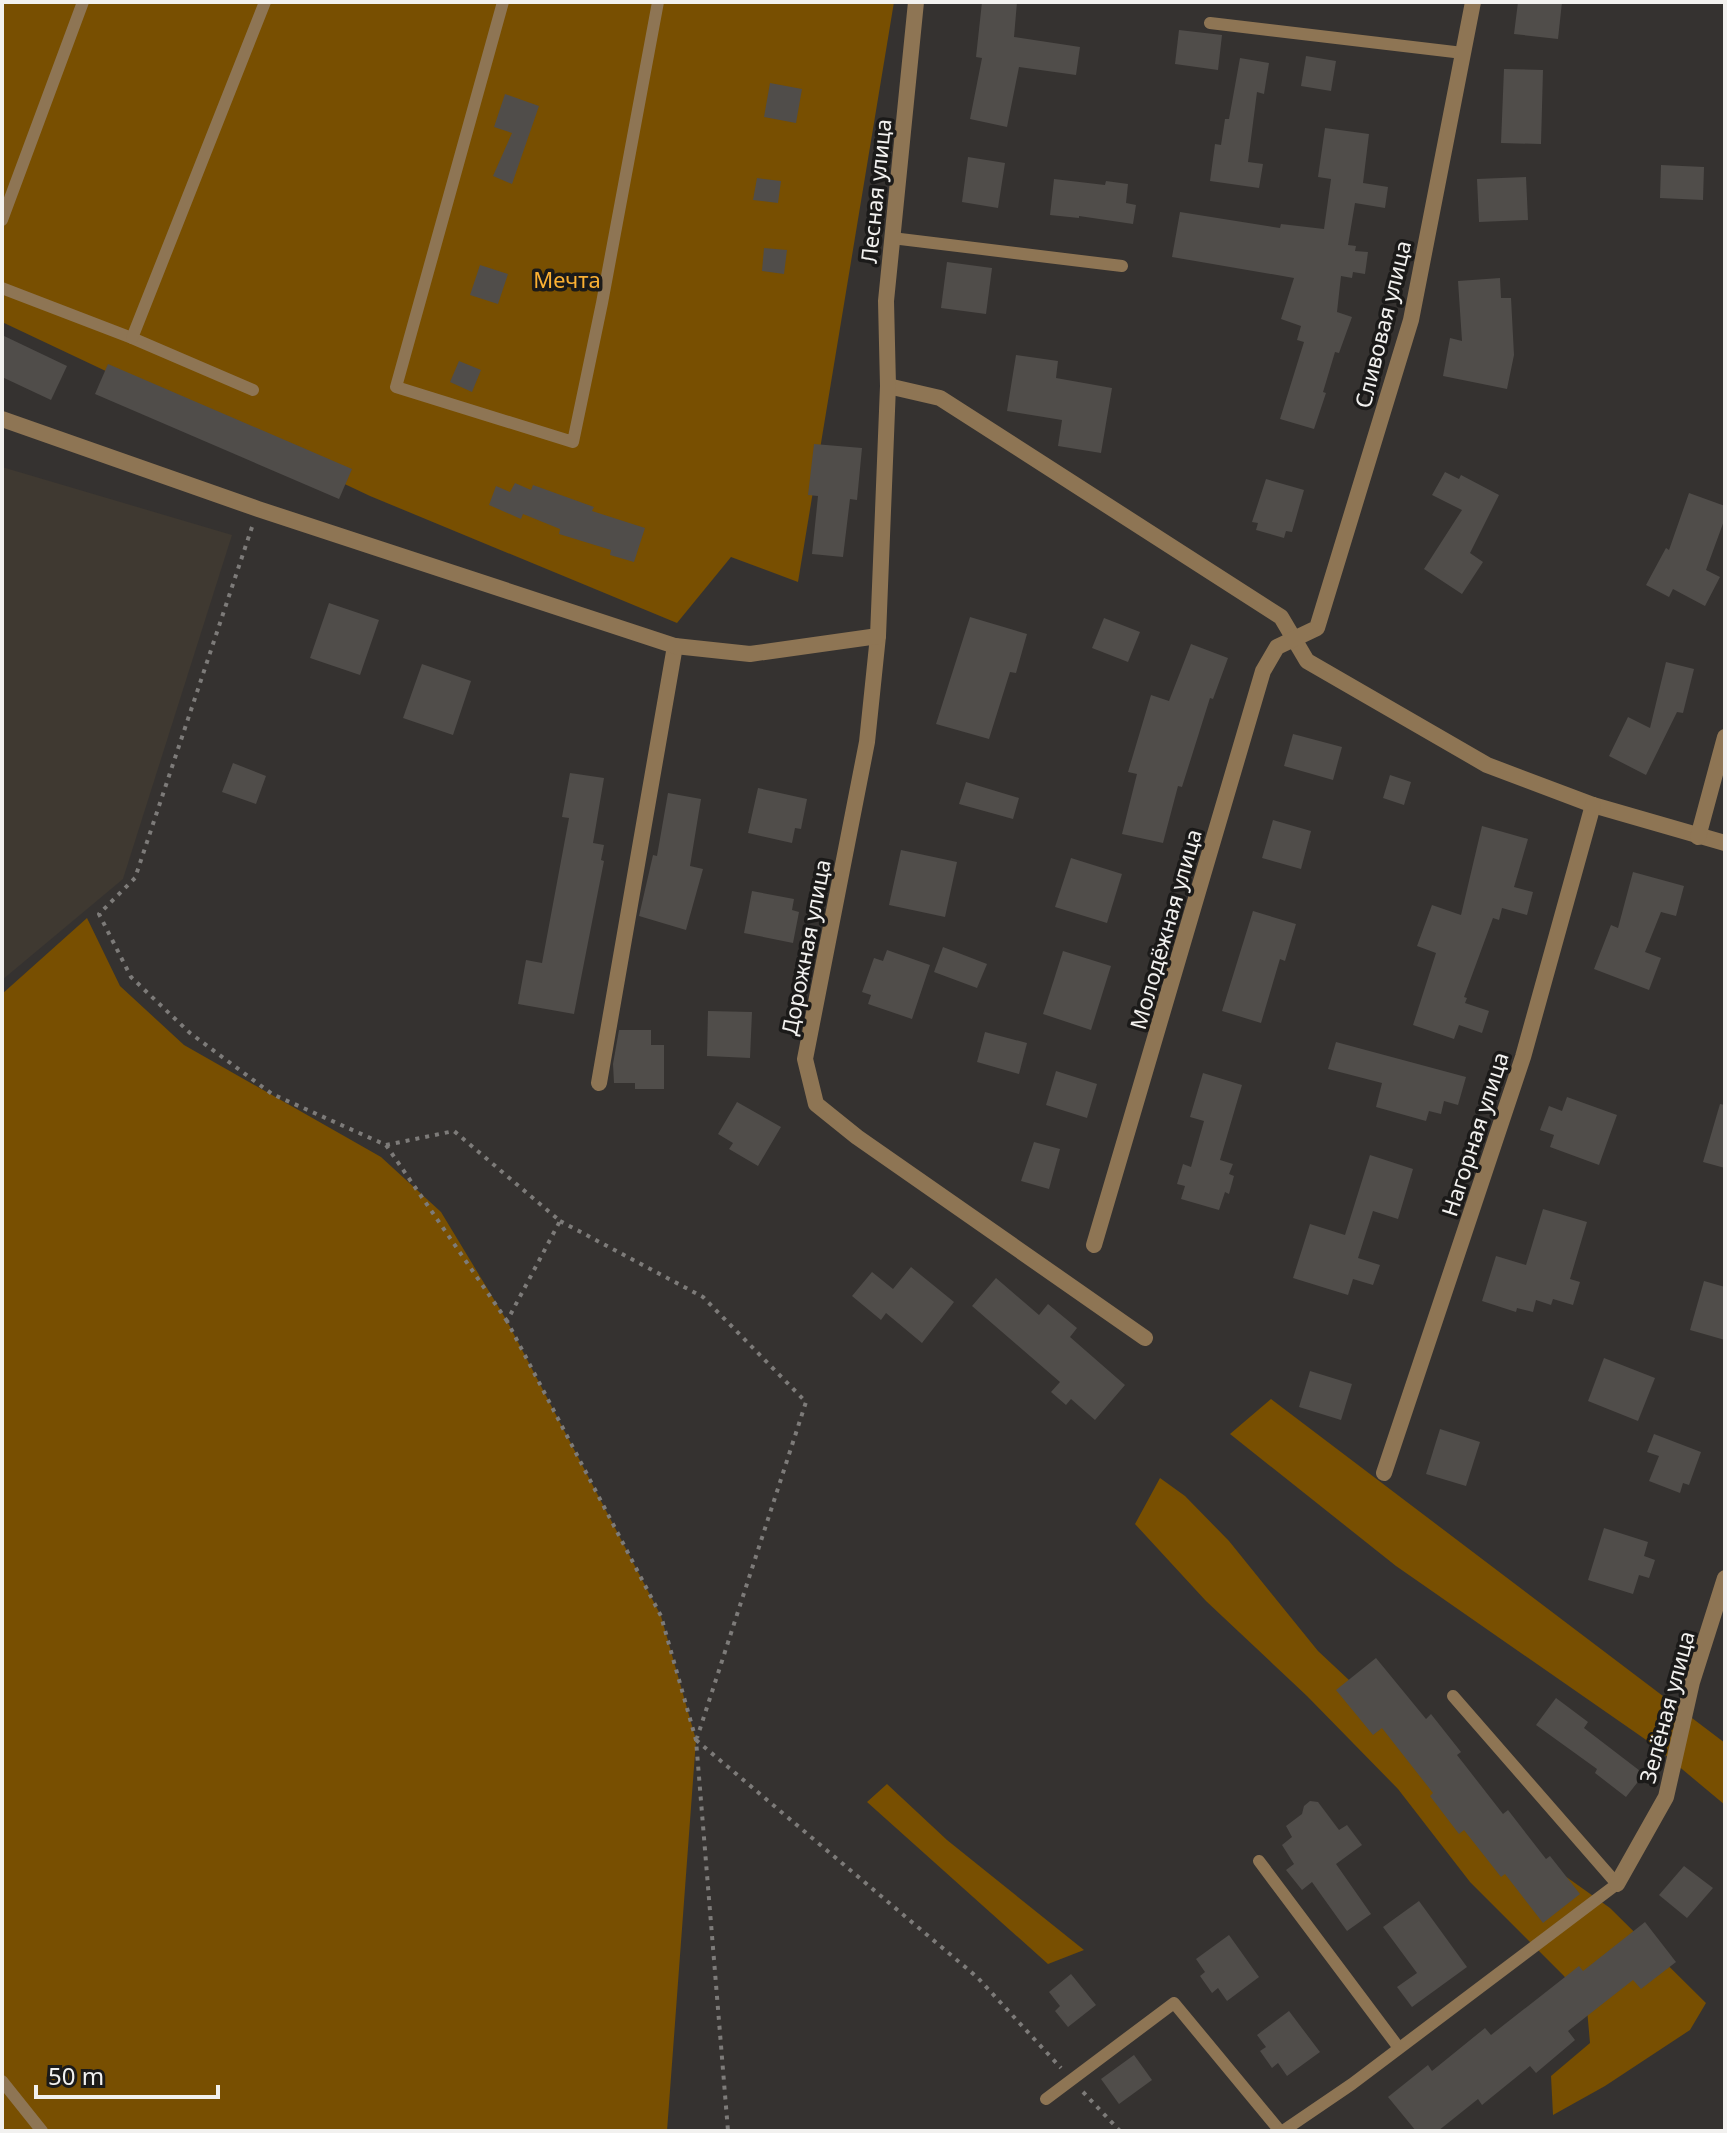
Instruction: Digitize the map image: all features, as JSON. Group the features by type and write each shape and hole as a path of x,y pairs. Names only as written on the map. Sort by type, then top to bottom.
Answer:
{"street":[{"name":"Лесная улица","path":"878,636 888,386 886,301 916,2"},
{"name":"Сливовая улица","path":"1295,639 1317,628 1411,320 1473,2"},
{"path":"888,386 940,398 1281,617 1307,661 1487,765 1593,805 1725,843"},
{"path":"2,419 258,509 675,646 750,654 878,636"},
{"name":"Дорожная улица","path":"878,636 867,742 805,1059 816,1104 857,1137 1145,1338"},
{"name":"Молодёжная улица","path":"1094,1245 1263,671 1277,647 1295,639"},
{"path":"599,1083 675,646"},
{"path":"1698,837 1725,737"},
{"name":"Нагорная улица","path":"1384,1473 1523,1057 1593,805"},
{"name":"Зелёная улица","path":"1617,1884 1666,1797 1692,1682 1725,1578"}],"lane":[{"path":"2,220 83,2"},
{"path":"132,338 265,2"},
{"path":"503,2 396,387 573,442 658,2"},
{"path":"1210,23 1463,53"},
{"path":"892,238 1122,266"},
{"path":"2,288 132,338 253,390"},
{"path":"1046,2099 1174,2003 1282,2131 1399,2048 1617,1884 1453,1696"},
{"path":"1259,1861 1399,2048"},
{"path":"2,2081 42,2131"}],"path":[{"path":"258,509 135,878 99,914 131,977 190,1033 272,1094 386,1145 507,1321 661,1616 696,1740 728,2131"},
{"path":"386,1145 454,1131 560,1221 703,1297 806,1402 696,1740"},
{"path":"507,1321 560,1221"},
{"path":"696,1740 977,1977 1120,2131"}],"shaded area":[{"path":"2,467 232,535 123,879 2,980"}],"green space":[{"name":"Мечта","path":"2,2 894,2 798,582 731,557 677,623 370,496 2,322"},
{"path":"87,918 120,986 184,1045 381,1157 441,1212 507,1321 661,1616 696,1740 667,2131 2,2131 2,994"},
{"path":"1271,1399 1725,1743 1725,1805 1652,1744 1396,1566 1230,1434"},
{"path":"1160,1478 1185,1496 1229,1541 1318,1651 1537,1856 1610,1908 1706,2003 1690,2030 1605,2086 1553,2115 1551,2076 1590,2043 1587,2009 1564,1976 1470,1882 1398,1789 1307,1696 1206,1601 1135,1524"},
{"path":"887,1784 947,1840 1084,1950 1048,1964 867,1802"}],"building":[{"path":"982,2 1017,2 1014,37 1080,47 1076,75 1019,67 1007,127 970,119 982,58 976,57"},
{"path":"1518,2 1562,2 1558,39 1514,34"},
{"path":"1179,30 1222,35 1218,70 1175,64"},
{"path":"1306,56 1336,61 1331,91 1301,86"},
{"path":"1240,58 1269,63 1264,94 1257,92 1248,162 1263,164 1259,188 1210,181 1215,144 1221,145 1225,119 1229,119"},
{"path":"1504,69 1543,70 1541,144 1501,143"},
{"path":"770,83 802,89 796,123 764,117"},
{"path":"505,94 539,106 512,184 493,176 512,133 494,127"},
{"path":"1325,128 1369,134 1363,183 1388,187 1385,208 1355,203 1348,245 1356,246 1355,251 1368,252 1365,274 1353,272 1352,278 1341,276 1337,312 1352,317 1339,353 1335,352 1314,429 1280,419 1304,342 1297,340 1301,326 1281,319 1294,278 1172,257 1180,212 1280,228 1281,224 1324,229 1331,179 1318,177"},
{"path":"968,157 1005,163 998,208 962,202"},
{"path":"1661,165 1704,167 1703,200 1660,198"},
{"path":"1526,177 1528,220 1479,222 1477,179"},
{"path":"757,178 781,181 778,203 753,200"},
{"path":"1054,179 1105,185 1106,181 1128,184 1126,203 1136,205 1133,224 1050,215"},
{"path":"764,248 787,250 784,274 762,271"},
{"path":"947,262 992,268 986,314 941,308"},
{"path":"480,265 508,274 498,304 470,295"},
{"path":"1500,278 1501,298 1511,298 1514,355 1507,389 1443,376 1450,338 1462,341 1458,281"},
{"path":"2,335 67,366 51,400 2,377"},
{"path":"1016,355 1058,361 1056,378 1112,388 1101,453 1058,446 1062,420 1007,411"},
{"path":"459,361 481,370 472,392 450,382"},
{"path":"108,364 352,469 339,499 95,394"},
{"path":"814,444 862,448 857,500 850,499 843,557 812,554 818,496 808,495"},
{"path":"1445,472 1459,479 1461,475 1499,495 1470,553 1483,562 1462,594 1424,569 1462,510 1432,495"},
{"path":"1266,479 1304,490 1292,532 1286,531 1284,538 1256,530 1258,523 1252,522"},
{"path":"515,483 531,490 533,485 594,507 592,511 645,528 634,562 610,555 611,550 559,534 560,529 523,514 521,519 489,505 496,486 510,492"},
{"path":"1689,493 1725,506 1725,518 1706,570 1720,577 1705,606 1673,589 1669,597 1646,585 1666,548 1669,550"},
{"path":"329,603 379,620 360,675 310,658"},
{"path":"970,617 1027,634 1016,673 1010,672 989,739 936,724"},
{"path":"1104,618 1140,632 1128,662 1092,648"},
{"path":"1191,644 1228,658 1213,699 1210,698 1182,787 1178,786 1163,843 1122,834 1137,774 1128,772 1151,695 1169,701"},
{"path":"1666,662 1694,669 1683,713 1677,712 1646,775 1609,756 1628,717 1650,728"},
{"path":"422,664 471,681 453,735 403,718"},
{"path":"1293,734 1342,747 1333,780 1284,766"},
{"path":"233,763 266,776 256,804 222,792"},
{"path":"570,773 604,778 593,843 604,845 601,860 604,861 574,1014 518,1004 526,960 542,963 569,818 562,817"},
{"path":"1390,775 1411,782 1404,805 1383,798"},
{"path":"966,782 1019,798 1013,819 959,804"},
{"path":"758,788 807,799 801,829 795,828 792,843 748,833"},
{"path":"668,793 701,799 690,866 703,869 686,930 639,916 653,855 657,856"},
{"path":"1273,820 1311,831 1301,869 1262,858"},
{"path":"1482,826 1528,839 1514,887 1533,892 1527,915 1502,908 1499,920 1493,918 1464,997 1467,998 1465,1003 1489,1011 1482,1033 1459,1025 1454,1039 1413,1025 1436,953 1417,946 1432,905 1461,915"},
{"path":"901,850 957,862 945,917 889,905"},
{"path":"1071,858 1122,874 1107,923 1055,907"},
{"path":"1633,872 1684,886 1676,916 1661,912 1645,952 1661,958 1649,990 1594,969 1611,925 1618,928"},
{"path":"752,891 794,899 792,910 799,912 793,943 744,933"},
{"path":"1253,911 1296,924 1285,961 1280,959 1261,1023 1222,1011"},
{"path":"943,947 987,964 977,988 934,972"},
{"path":"887,950 930,965 912,1019 868,1004 871,995 862,992 874,958 883,961"},
{"path":"1063,951 1111,966 1091,1030 1043,1014"},
{"path":"708,1011 752,1012 750,1058 707,1056"},
{"path":"619,1030 651,1030 651,1045 664,1045 664,1089 635,1089 635,1083 614,1083 613,1064"},
{"path":"985,1032 1027,1043 1019,1074 977,1062"},
{"path":"1336,1042 1466,1077 1458,1105 1444,1101 1441,1114 1429,1111 1426,1121 1376,1107 1382,1083 1328,1069"},
{"path":"1056,1071 1097,1084 1087,1118 1046,1105"},
{"path":"1203,1073 1242,1085 1220,1160 1233,1164 1229,1174 1234,1176 1229,1194 1225,1192 1219,1210 1181,1199 1185,1186 1177,1184 1183,1164 1191,1167 1204,1121 1190,1117"},
{"path":"1567,1097 1617,1115 1599,1165 1550,1147 1554,1135 1540,1130 1549,1106 1562,1111"},
{"path":"737,1102 781,1127 758,1166 729,1149 733,1143 718,1134"},
{"path":"1720,1104 1725,1105 1725,1168 1703,1162"},
{"path":"1034,1142 1060,1149 1049,1189 1021,1181"},
{"path":"1370,1155 1413,1169 1398,1219 1373,1211 1358,1258 1380,1265 1373,1285 1353,1279 1348,1295 1293,1278 1310,1224 1345,1235"},
{"path":"1543,1209 1587,1222 1570,1279 1580,1282 1573,1305 1553,1299 1551,1305 1536,1300 1533,1312 1517,1308 1516,1312 1482,1301 1496,1256 1526,1265"},
{"path":"911,1267 954,1302 922,1343 886,1313 881,1320 852,1296 872,1272 893,1289"},
{"path":"996,1278 1039,1315 1048,1304 1077,1328 1070,1337 1125,1385 1095,1420 1071,1399 1066,1405 1051,1392 1060,1382 972,1306"},
{"path":"1704,1281 1725,1287 1725,1340 1690,1330"},
{"path":"1604,1358 1655,1378 1638,1421 1588,1401"},
{"path":"1310,1371 1352,1384 1341,1420 1299,1407"},
{"path":"1440,1429 1480,1442 1466,1486 1426,1474"},
{"path":"1654,1434 1701,1452 1689,1485 1683,1483 1680,1493 1649,1481 1659,1456 1647,1452"},
{"path":"1604,1528 1648,1542 1644,1556 1655,1560 1649,1578 1639,1575 1633,1594 1588,1580"},
{"path":"1376,1658 1426,1719 1431,1714 1461,1752 1457,1755 1503,1814 1508,1810 1546,1859 1550,1856 1580,1894 1543,1923 1505,1874 1501,1877 1464,1830 1459,1834 1430,1796 1433,1793 1382,1728 1373,1735 1336,1690"},
{"path":"1556,1698 1588,1722 1584,1728 1644,1774 1626,1797 1595,1773 1597,1769 1536,1725"},
{"path":"1310,1801 1318,1802 1339,1830 1347,1825 1362,1845 1336,1864 1371,1914 1347,1931 1312,1882 1302,1890 1286,1870 1294,1864 1282,1845 1292,1837 1286,1826 1302,1814 1304,1806"},
{"path":"1684,1866 1713,1888 1687,1918 1659,1895"},
{"path":"1419,1901 1467,1967 1412,2007 1397,1987 1417,1973 1383,1927"},
{"path":"1645,1922 1676,1962 1641,1989 1633,1980 1568,2031 1575,2040 1536,2073 1530,2066 1482,2105 1478,2099 1438,2131 1416,2131 1388,2097 1428,2065 1432,2071 1485,2028 1491,2035 1579,1966 1583,1971"},
{"path":"1229,1935 1259,1977 1227,2001 1218,1988 1212,1993 1200,1976 1205,1972 1196,1959"},
{"path":"1071,1974 1096,2005 1068,2027 1055,2011 1060,2006 1049,1992"},
{"path":"1289,2011 1320,2052 1287,2076 1278,2063 1272,2068 1260,2051 1266,2047 1257,2035"},
{"path":"1134,2055 1152,2080 1119,2104 1101,2079"}]}
